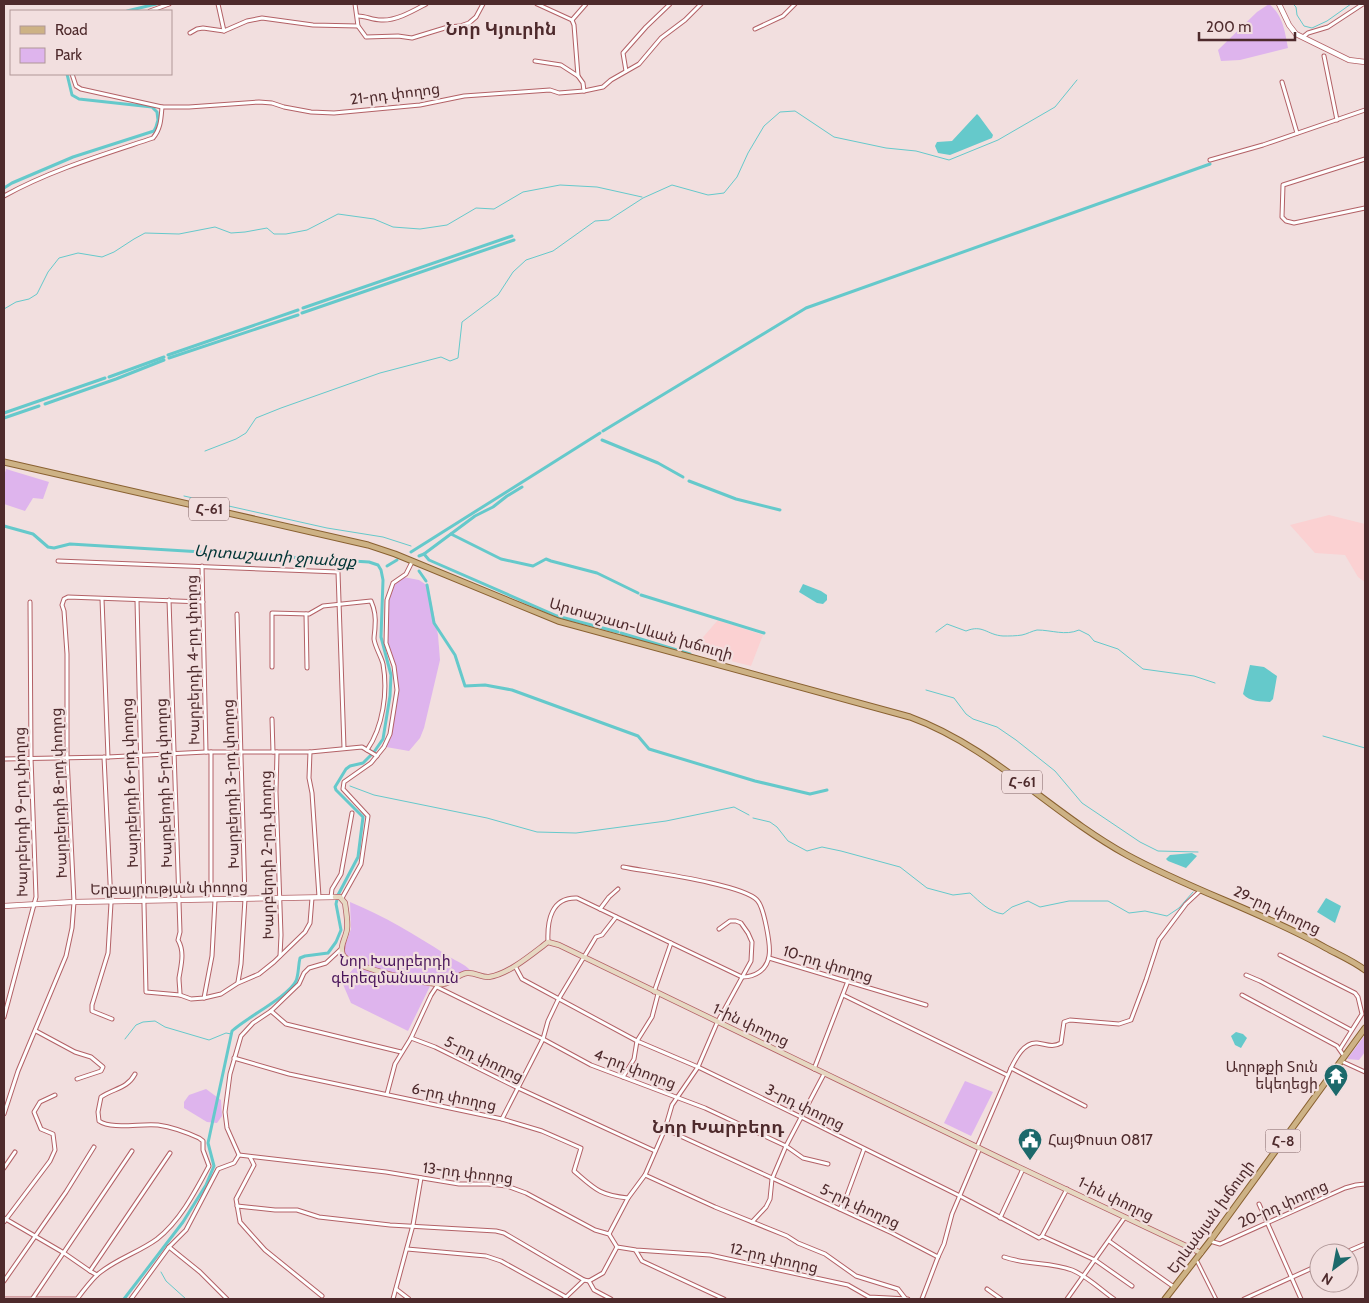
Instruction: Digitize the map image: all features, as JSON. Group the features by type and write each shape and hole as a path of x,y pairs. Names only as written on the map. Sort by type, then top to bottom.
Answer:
{"main road":[{"name":"Արտաշատ-Սևան խճուղի","path":"4,462 368,545 558,621 923,721 974,748 1110,845 1180,880"},
{"name":"29-րդ փողոց","path":"1180,880 1282,924 1364,968"},
{"path":"337,897 345,902 347,930 341,949 345,958 395,976 438,985 446,984 460,975 469,973 488,977 515,966 548,942"},
{"name":"1-ին փողոց","path":"548,942 1201,1253"},
{"name":"Երևանյան խճուղի","path":"1165,1299 1210,1241 1365,1028"}],"street":[{"path":"153,10 170,4"},
{"path":"218,4 224,31"},
{"path":"355,4 358,26 366,37 398,36 412,38 469,23 476,17 482,4"},
{"path":"358,16 381,20 388,19 426,4"},
{"path":"537,4 572,20 576,30 578,76"},
{"path":"572,20 586,4"},
{"path":"626,72 623,53 670,4"},
{"name":"21-րդ փողոց","path":"72,75 76,86 81,90 162,106 189,108 259,102 311,112 420,105 473,96 550,90 559,93 584,91 603,87 611,80 639,64 661,38 685,20 701,4"},
{"path":"755,29 783,16 795,4"},
{"path":"1279,4 1292,30 1348,60 1365,62"},
{"path":"1303,37 1308,33 1328,27 1363,4"},
{"path":"190,33 203,28 224,31 247,21 262,18 313,25 358,26"},
{"path":"1324,56 1337,120"},
{"path":"535,61 560,65 578,76 583,82 584,91"},
{"path":"1282,82 1297,133"},
{"path":"4,196 33,180 68,166 153,138 160,126 162,106"},
{"path":"1210,160 1263,145 1365,110"},
{"path":"1365,159 1283,185 1284,207 1282,216 1286,221 1294,223 1365,208"},
{"path":"58,561 338,572 344,748"},
{"path":"352,814 341,874 332,889 337,897 361,864 368,816 343,789 344,782 371,763 384,747 390,734 397,690 394,666 386,643 387,600 393,583 406,574 412,561"},
{"name":"Խարբերդի 4-րդ փողոց","path":"202,566 213,900 212,956 204,998"},
{"name":"Խարբերդի 8-րդ փողոց","path":"4,1114 18,1071 66,956 72,928 74,902 67,757 68,654 62,605 64,599 68,597 203,602"},
{"path":"102,598 111,903 108,953 92,1005 92,1011 112,1019"},
{"name":"Խարբերդի 6-րդ փողոց","path":"137,600 146,992 180,995"},
{"name":"Խարբերդի 5-րդ փողոց","path":"169,600 180,932 178,940 182,946 179,980 180,995"},
{"path":"272,667 272,613 309,614 323,606 371,601 374,610 374,639 382,664 384,690 380,725 376,736 367,750"},
{"name":"Խարբերդի 9-րդ փողոց","path":"4,1017 36,897 31,758 30,602"},
{"name":"Խարբերդի 3-րդ փողոց","path":"237,614 245,899 238,983"},
{"path":"306,614 307,668"},
{"name":"Խարբերդի 2-րդ փողոց","path":"272,719 275,752 281,935 280,956"},
{"path":"4,759 208,752 310,752 362,747 376,756"},
{"path":"310,752 309,778 312,793 319,897"},
{"name":"10-րդ փողոց","path":"624,867 709,883 751,896 758,901 762,908 770,948 769,958 926,1005"},
{"path":"600,909 618,889"},
{"path":"922,1299 978,1147 1007,1075 1025,1047 1029,1044 1037,1043 1055,1046 1061,1043 1064,1022 1070,1020 1119,1024 1130,1020 1159,940 1186,904 1202,889"},
{"name":"Եղբայրության փողոց","path":"4,906 74,902 111,903 337,897"},
{"path":"180,995 191,999 221,994 238,983 258,974 305,932 310,923 312,898"},
{"path":"548,942 547,931 550,918 558,902 567,898 577,898 742,977 756,975 769,958"},
{"path":"502,1119 525,1078 558,1000 596,937 602,934 616,917"},
{"path":"719,929 730,921 736,920 741,923 748,932 752,942 751,961 717,1023 698,1067 672,1105 665,1129 645,1174 628,1198 609,1234 618,1247 636,1250 642,1261 724,1299"},
{"path":"624,1077 634,1059 637,1041 652,1016 656,993 671,943"},
{"path":"131,1299 169,1247 186,1230 218,1169 234,1163 239,1155 227,1128 225,1112 230,1074 241,1036 253,1023 271,1011 299,984 304,973 310,968 326,963 341,949"},
{"path":"1280,955 1355,993 1358,997 1362,1014 1340,1049"},
{"name":"3-րդ փողոց","path":"515,966 522,979 637,1041 698,1067 801,1117 960,1196 1039,1238 1042,1236 1095,1260 1132,1286"},
{"path":"1246,975 1351,1030"},
{"path":"814,1069 848,981"},
{"path":"387,1094 395,1064 411,1038 431,995 438,985"},
{"name":"4-րդ փողոց","path":"438,985 591,1065 677,1098 786,1146 803,1158 828,1164"},
{"name":"10-րդ փողոց","path":"843,995 1007,1075"},
{"path":"1242,995 1340,1049 1343,1059 1365,1072"},
{"path":"271,1011 286,1024 401,1052"},
{"path":"36,1031 75,1052 91,1057 103,1066 101,1071 77,1079"},
{"name":"5-րդ փողոց","path":"411,1038 435,1047 518,1088 655,1151"},
{"name":"6-րդ փողոց","path":"234,1058 289,1074 502,1119 542,1131 581,1148 574,1170 603,1194 628,1198"},
{"path":"1011,1068 1085,1106"},
{"path":"4,1298 77,1298 97,1275 115,1262 136,1253 171,1227 196,1191 209,1166 203,1150 203,1141 199,1138 174,1128 157,1125 112,1125 100,1122 98,1112 101,1097 125,1087 135,1074"},
{"path":"752,1222 766,1207 770,1199 772,1179 786,1146 824,1074"},
{"path":"55,1095 40,1102 34,1112 41,1129 53,1134 55,1150 50,1161 4,1220 64,1253 97,1275"},
{"name":"5-րդ փողոց","path":"665,1129 892,1233 938,1257"},
{"path":"4,1281 82,1168 94,1147"},
{"path":"840,1209 864,1149"},
{"path":"4,1168 15,1152"},
{"path":"33,1299 132,1152"},
{"path":"90,1271 170,1154"},
{"name":"13-րդ փողոց","path":"239,1155 386,1172 459,1184 507,1186 526,1193 595,1230 609,1234"},
{"path":"250,1157 254,1164 236,1199 240,1222 265,1250 322,1296"},
{"path":"1000,1218 1023,1169"},
{"path":"645,1174 714,1207 825,1254 856,1276 898,1289 906,1299"},
{"path":"394,1299 413,1226 422,1178"},
{"name":"20-րդ փողոց","path":"1210,1241 1220,1244 1346,1188 1365,1184"},
{"path":"1042,1236 1066,1189"},
{"path":"1259,1204 1301,1299"},
{"path":"237,1206 297,1210 353,1222 496,1231 586,1281 594,1290 611,1299"},
{"path":"1067,1299 1125,1217"},
{"path":"1108,1241 1175,1288"},
{"path":"169,1247 200,1272 227,1299"},
{"path":"407,1249 486,1256 501,1262 565,1298 586,1281 603,1273 618,1247"},
{"name":"12-րդ փողոց","path":"636,1250 710,1255 848,1285 869,1298 906,1299"},
{"path":"1004,1257 1014,1261 1063,1267 1083,1276 1114,1299"},
{"path":"1196,1259 1216,1299"},
{"path":"1244,1299 1309,1270"},
{"path":"396,1288 409,1299"},
{"path":"987,1289 1001,1299"}],"shaded area":[{"path":"1329,515 1365,524 1365,582 1358,577 1345,555 1315,553 1290,525"},
{"path":"718,620 763,635 751,666 691,651"}],"green space":[{"path":"1269,4 1274,8 1280,19 1288,48 1240,60 1221,61 1218,50 1257,12"},
{"path":"6,469 49,482 43,499 33,498 25,511 4,504 4,476"},
{"path":"403,577 419,580 428,586 438,635 440,660 424,728 420,738 409,751 386,747 397,696 396,667 386,644 387,608 392,585"},
{"name":"Նոր Խարբերդի գերեզմանատուն","path":"350,902 375,913 422,939 471,971 458,973 449,980 434,978 408,1031 351,1003 342,982 355,967 342,954 351,929"},
{"path":"1365,1035 1365,1052 1359,1060 1347,1059"},
{"path":"965,1081 993,1092 971,1136 944,1123"},
{"path":"206,1089 221,1100 222,1116 217,1123 207,1122 184,1108 184,1102 189,1095"}],"water":[{"path":"977,114 993,135 992,138 950,155 938,153 935,146 937,142 952,141"},
{"path":"803,584 827,595 827,600 823,604 817,603 799,592"},
{"path":"1250,665 1264,667 1277,676 1273,699 1270,702 1252,700 1243,694"},
{"path":"1192,853 1197,856 1186,868 1166,859 1170,855"},
{"path":"1326,898 1341,906 1335,923 1317,912"},
{"path":"1236,1032 1243,1034 1247,1038 1241,1048 1235,1045 1231,1036"}],"waterway":[{"name":"Արտաշատի ջրանցք","path":"131,10 156,4"},
{"path":"1293,4 1304,26 1312,28 1327,21 1351,4"},
{"name":"Արտաշատի ջրանցք","path":"4,188 73,157 154,131 158,120 157,112 152,107 79,99 72,95 67,75"},
{"path":"205,451 236,439 246,433 256,418 281,408 380,373 441,357 450,361 458,358 462,322 498,295 513,272 526,260 553,251 595,221 609,220 643,198 672,185 708,195 724,193 737,177 748,153 764,126 780,112 795,111 834,137 886,148 916,151 949,160 998,140 1055,107 1077,80"},
{"path":"603,431 806,308 1210,164"},
{"path":"4,309 37,294 48,272 59,258 78,253 102,257 145,233 179,234 215,227 231,233 267,228 274,234 286,234 307,230 338,214 374,219 393,227 420,229 447,225 476,208 494,209 523,192 560,185 597,187 642,197"},
{"path":"303,308 512,236"},
{"path":"302,313 514,240"},
{"path":"168,355 298,310"},
{"path":"169,358 298,315"},
{"path":"109,377 164,357"},
{"path":"45,404 164,360"},
{"path":"4,413 105,378"},
{"path":"4,418 39,406"},
{"path":"411,552 600,433"},
{"path":"602,440 658,463 683,477"},
{"path":"689,481 736,499 780,510"},
{"path":"419,556 475,516 493,507 522,487"},
{"path":"184,496 327,528 383,537 411,546"},
{"name":"Արտաշատի ջրանցք","path":"4,526 33,534 48,547 54,548 70,544 369,562 378,565 383,580 381,637 391,675 390,696 383,739 363,763 346,769 335,787 363,817 358,857 338,895 336,904 341,930 336,942 328,953 300,958 298,975 292,987 232,1031 208,1143 214,1166 206,1185 183,1222 124,1299"},
{"path":"451,534 501,559 533,566 546,559 597,573 638,593"},
{"path":"424,554 429,560 557,616 618,632"},
{"path":"387,566 397,560"},
{"path":"419,571 426,581"},
{"path":"427,585 434,623 455,655 465,686 485,685 512,690 638,736 649,749 755,781 810,794 827,790"},
{"path":"641,595 764,633"},
{"path":"936,632 947,624 966,631 981,629 1003,636 1022,635 1037,630 1064,633 1079,630 1089,635 1094,641 1118,649 1143,669 1194,676 1215,683"},
{"path":"621,633 690,654"},
{"path":"926,690 954,698 966,714 973,719 997,727 1016,740 1055,771 1082,803 1140,842 1158,851 1198,852"},
{"path":"1323,736 1365,748"},
{"path":"350,786 374,795 487,818 537,832 576,833 666,821 734,807 749,815"},
{"path":"753,818 770,822 777,827 788,841 807,851 822,847 900,867 927,888 953,895 970,893 989,909 1003,914 1012,907 1028,901 1040,907 1069,901 1108,901 1129,913 1145,911 1167,916 1179,908 1193,892"},
{"path":"125,1039 136,1025 155,1021 165,1027 209,1040 226,1033 231,1034"},
{"path":"161,1272 166,1281 186,1299"}],"place":[{"name":"Աղոթքի Տուն եկեղեցի","path":"1336,1097"},
{"name":"ՀայՓոստ 0817","path":"1030,1161"}],"district":[{"name":"Նոր Կյուրին","path":"501,29"},
{"name":"Նոր Խարբերդ","path":"718,1127"}]}
